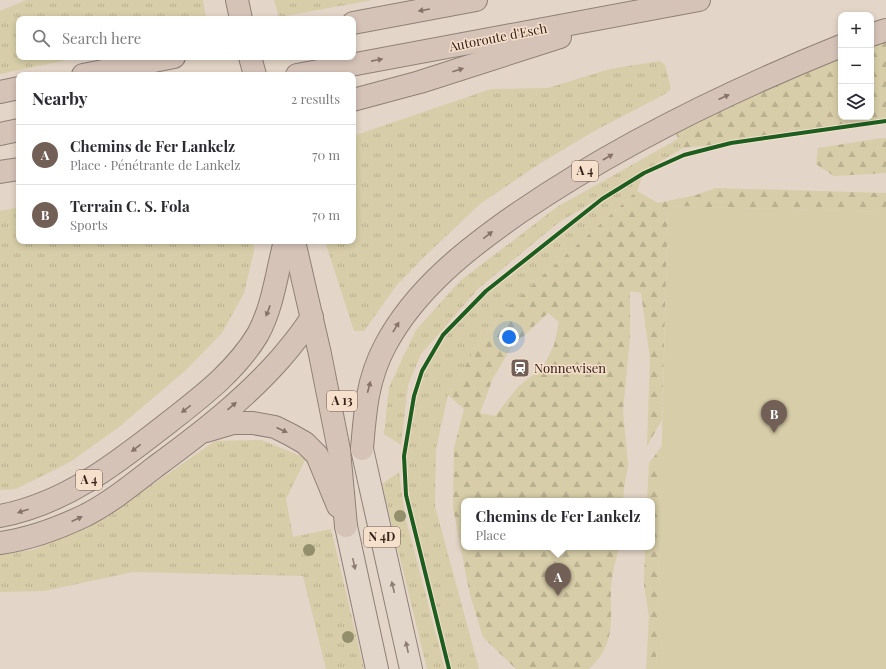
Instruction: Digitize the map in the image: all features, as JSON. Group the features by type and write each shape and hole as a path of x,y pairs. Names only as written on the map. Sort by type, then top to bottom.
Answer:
{"highway":[{"path":"237,0 240,16"},
{"path":"356,21 476,0"},
{"name":"Autoroute d'Esch","path":"313,72 699,0"},
{"path":"356,99 420,82 648,9"},
{"path":"874,34 886,30"},
{"name":"A 4","path":"362,449 367,396 372,378 385,346 400,320 424,290 456,260 496,229 542,197 633,142 746,87 838,47"},
{"path":"98,72 159,60"},
{"path":"251,60 254,72"},
{"path":"0,92 16,89"},
{"path":"0,134 16,131"},
{"path":"0,172 16,169"},
{"name":"A 4","path":"0,516 19,512 53,500 84,483 125,457 196,402 224,377 243,356 258,333 270,303 284,244"},
{"name":"A 13","path":"295,244 320,354 338,450 346,526"},
{"name":"A 4","path":"0,543 40,534 87,514 109,501 203,432 256,385 293,345 312,317"},
{"name":"A 13","path":"320,354 362,449"},
{"name":"A 4","path":"203,432 233,424 253,423 275,427 305,443 317,455 346,526"}],"main road":[{"name":"N 4D","path":"362,449 411,669"},
{"name":"N 4D","path":"346,526 377,669"}],"green space":[{"path":"26,0 203,0 206,16 16,16 16,60 68,60 0,74 0,11"},
{"path":"274,0 373,0 285,16 279,16"},
{"path":"886,30 886,121 731,143 683,148 672,122 838,47 838,120 874,120 874,34"},
{"path":"660,61 665,65 671,89 665,94 596,130 539,164 480,204 425,256 396,286 364,331 354,331 326,244 356,244 356,135 491,89 548,88 610,69"},
{"path":"886,138 886,173 834,176 816,164 818,148"},
{"path":"678,139 683,148 558,223 478,289 421,354 408,385 401,445 384,434 389,387 416,330 460,281 557,207"},
{"path":"644,173 637,191 505,310 476,348 448,395 436,449 435,506 479,669 449,669 406,495 404,456 414,396 422,371 443,335 486,291 602,199"},
{"path":"716,188 886,193 886,212 668,206 662,420 647,446 650,359 641,293 630,291 630,337 623,411 628,465 623,498 461,498 461,549 453,508 454,448 464,409 448,395 476,348 505,310 637,191 658,203 696,195","holes":["548,313 559,322 554,345 543,367 518,387 495,416 480,413 493,378 511,348"]},
{"path":"668,206 886,212 886,669 656,669"},
{"path":"16,208 16,244 253,244 254,251 244,293 222,333 187,369 119,427 70,462 16,489 0,490 0,211"},
{"path":"261,440 306,458 286,499 293,537 331,529 364,669 326,669 303,576 133,572 44,591 0,592 0,554 33,550 104,518 215,441"},
{"path":"662,446 656,669 646,669 649,617 644,585 645,550 655,550 655,498 647,498 649,463"},
{"path":"399,472 405,516 445,669 427,669 382,484"},
{"path":"461,550 618,550 611,586 611,621 608,640 604,650 589,669 516,669 483,637 470,595"}],"cycle path":[{"path":"449,669 406,495 404,456 414,396 422,371 443,335 486,291 602,199 644,173 684,155 731,143 886,121"}],"place":[{"name":"Nonnewisen","path":"520,368"},
{"name":"Terrain C. S. Fola","path":"774,433"},
{"name":"Chemins de Fer Lankelz","path":"558,596"}]}
